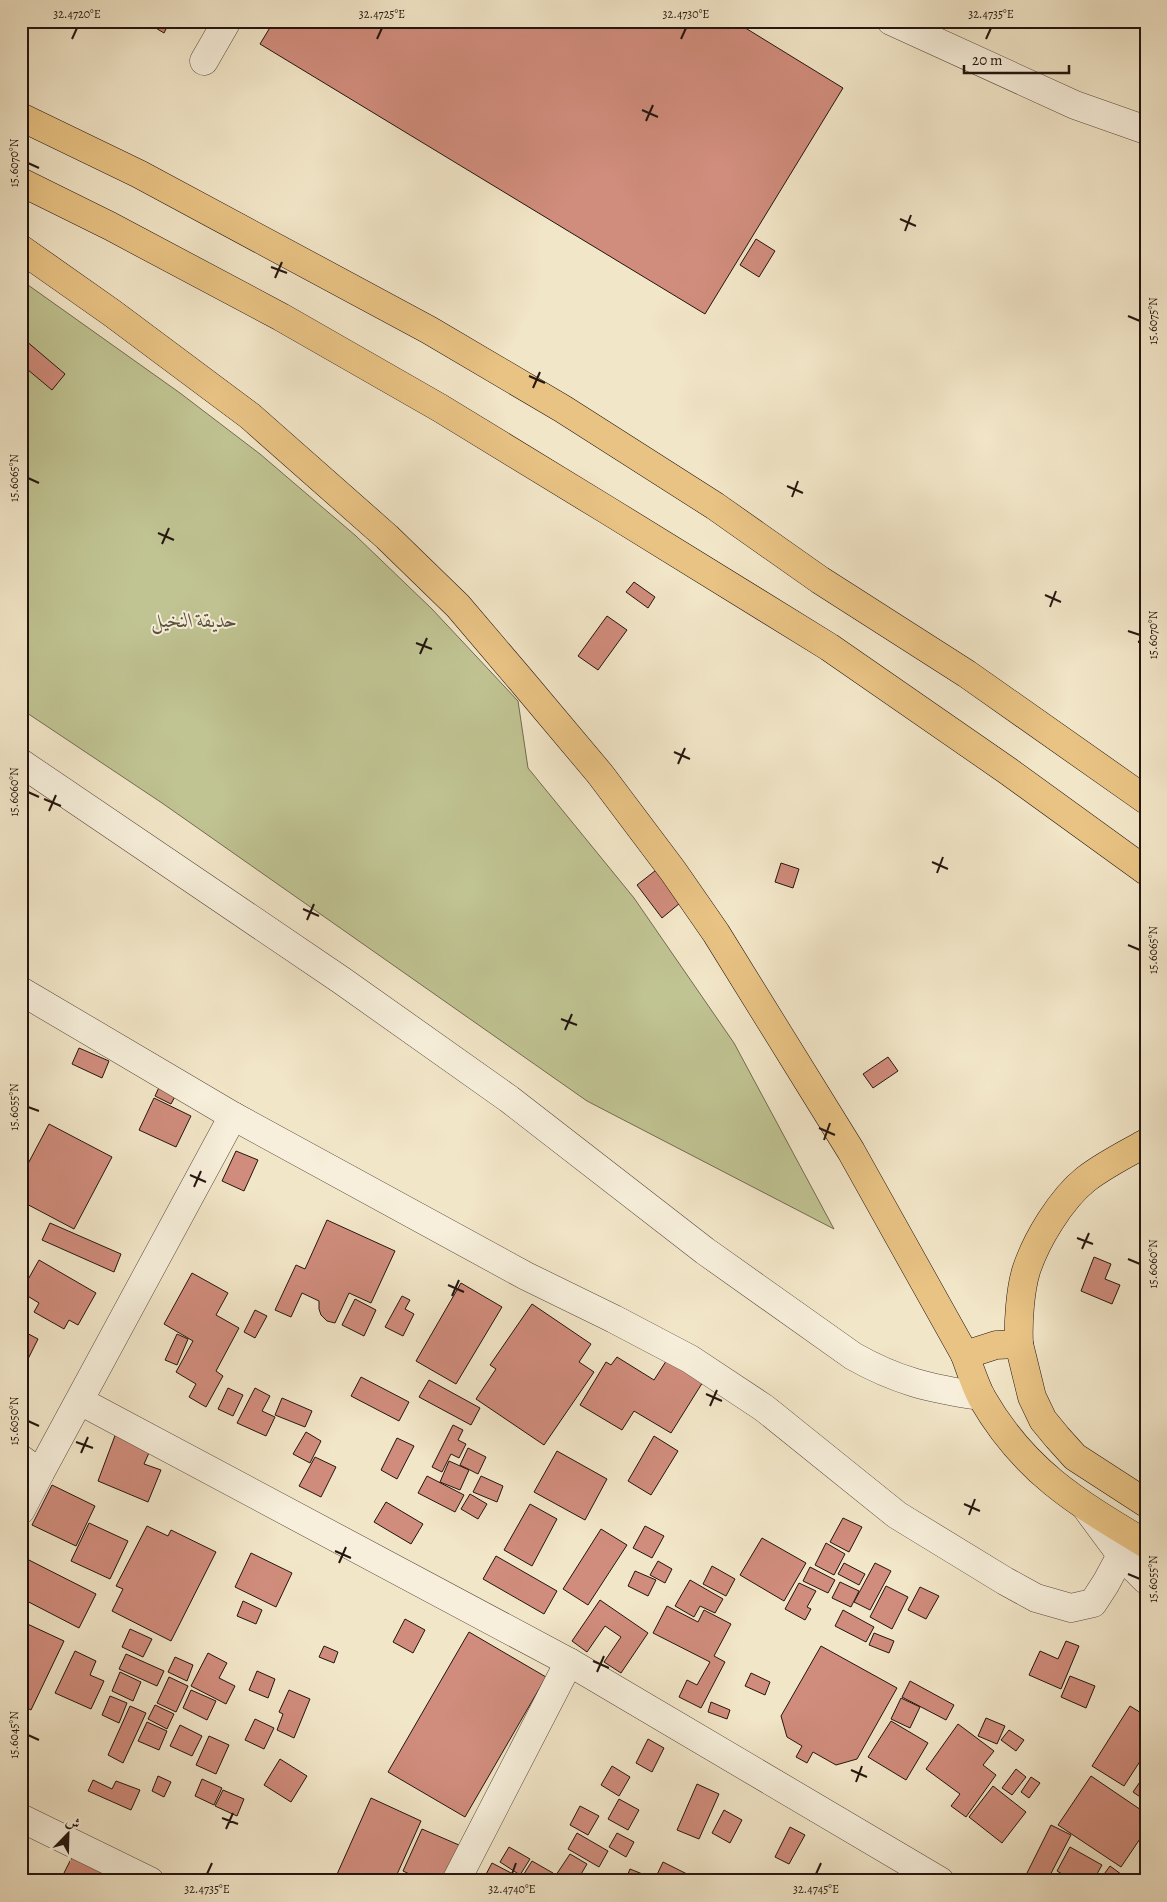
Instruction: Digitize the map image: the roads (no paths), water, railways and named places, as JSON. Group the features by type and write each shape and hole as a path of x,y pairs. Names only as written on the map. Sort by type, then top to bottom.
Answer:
{"main road":[{"path":"21,116 148,179 385,306 562,409 715,506 820,580 967,674 1146,800"},
{"path":"21,182 110,226 281,317 440,408 507,449 829,647 1008,771 1146,871"},
{"path":"21,250 112,313 250,416 387,537 458,606 600,774 674,872 716,933 851,1151 965,1355 981,1396 1006,1436 1039,1472 1087,1509 1146,1544"},
{"path":"1146,1143 1087,1178 1066,1199 1043,1235 1026,1272 1020,1314 1019,1344 1032,1397 1044,1420 1057,1437 1075,1457 1146,1503"},
{"path":"965,1355 996,1345 1019,1344"}],"street":[{"path":"204,61 227,21"},
{"path":"891,21 1075,105 1146,130"},
{"path":"21,763 333,974 510,1099 705,1251 853,1356 878,1370 906,1381 941,1391 981,1396"},
{"path":"21,991 233,1116 526,1276 690,1359 764,1408 897,1515 1036,1598 1070,1608 1093,1603 1121,1555"},
{"path":"21,1510 31,1466 80,1401 233,1116"},
{"path":"80,1401 569,1662 940,1881"},
{"path":"1087,1509 1121,1555 1146,1580"},
{"path":"456,1881 569,1662"},
{"path":"21,1818 150,1881"}],"park label":[{"name":"حديقة النخيل","path":"194,620"}]}
